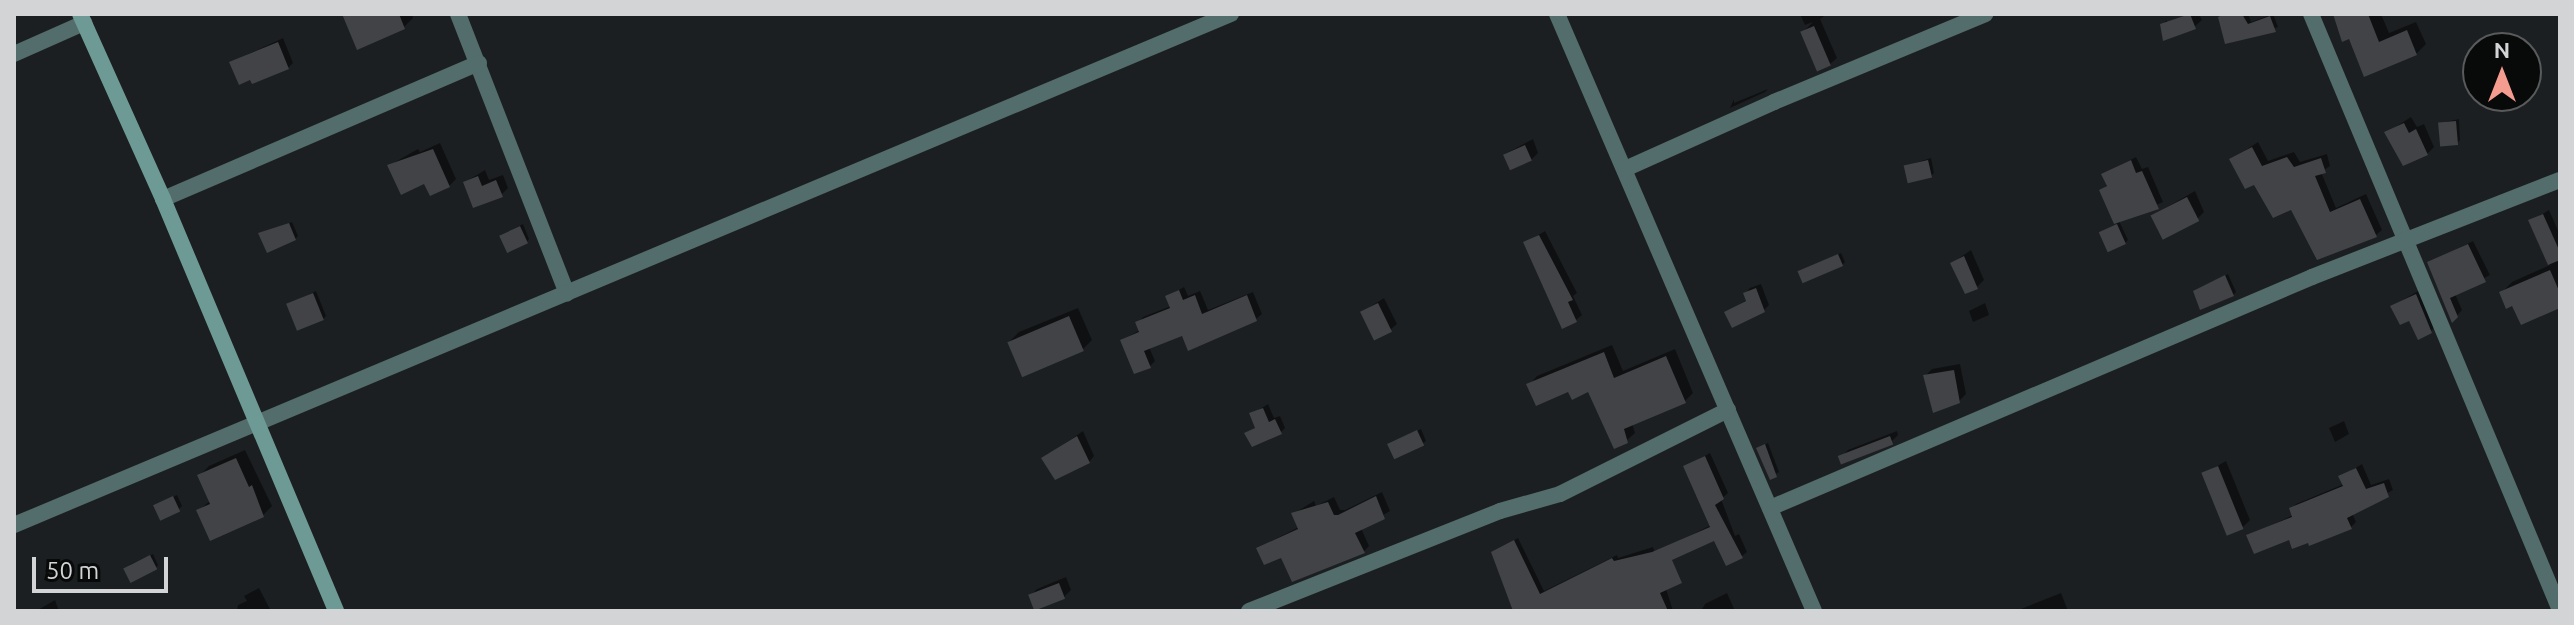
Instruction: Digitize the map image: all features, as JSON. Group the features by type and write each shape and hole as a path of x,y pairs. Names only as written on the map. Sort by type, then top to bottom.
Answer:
{"street":[{"path":"458,14 567,294"},
{"path":"14,525 1231,14"},
{"path":"1557,14 1770,508 1810,610"},
{"path":"1625,169 1774,102 1985,14"},
{"path":"2311,14 2560,610"},
{"path":"14,54 82,18 163,199 336,611"},
{"path":"163,199 479,63"},
{"path":"1770,508 2269,295 2560,180"},
{"path":"1249,611 1500,511 1560,494 1728,410"}],"building":[{"path":"342,14 399,14 405,29 357,50"},
{"path":"2190,14 2196,29 2163,41 2160,24"},
{"path":"2242,14 2248,24 2270,16 2276,32 2225,44 2218,17"},
{"path":"2333,14 2368,14 2379,42 2407,30 2417,55 2364,77 2349,39 2342,42"},
{"path":"1814,26 1831,66 1817,71 1800,32"},
{"path":"278,42 289,69 252,84 250,80 239,85 229,62"},
{"path":"2456,121 2458,145 2440,146 2438,123"},
{"path":"2404,123 2409,133 2416,129 2428,155 2403,166 2384,132"},
{"path":"1525,145 1532,161 1510,170 1503,155"},
{"path":"2252,147 2262,166 2287,157 2294,167 2321,158 2326,173 2315,176 2330,212 2360,199 2377,237 2317,260 2291,210 2273,218 2254,185 2245,189 2229,159"},
{"path":"433,149 450,187 430,196 424,184 401,195 387,165"},
{"path":"1928,160 1932,178 1908,183 1904,166"},
{"path":"2131,160 2136,173 2142,171 2159,209 2114,224 2099,190 2107,186 2101,174"},
{"path":"478,176 482,186 496,180 503,197 473,208 463,182"},
{"path":"2187,197 2199,221 2163,240 2150,216"},
{"path":"2543,214 2560,252 2560,260 2548,265 2528,220"},
{"path":"289,223 296,240 267,253 258,233"},
{"path":"2117,224 2126,244 2108,252 2099,232"},
{"path":"520,226 528,243 507,253 499,236"},
{"path":"1539,235 1573,300 1568,302 1577,322 1562,329 1523,242"},
{"path":"2468,244 2486,282 2450,298 2458,317 2452,323 2427,262"},
{"path":"1838,254 1843,266 1803,283 1797,271"},
{"path":"1964,256 1978,289 1965,294 1950,263"},
{"path":"2550,270 2560,293 2560,308 2521,325 2512,306 2506,309 2499,292"},
{"path":"2225,275 2234,296 2200,310 2193,291"},
{"path":"1756,288 1765,312 1732,328 1724,312 1746,301 1743,293"},
{"path":"1179,290 1183,300 1195,295 1202,314 1247,295 1257,321 1188,351 1182,336 1144,351 1151,368 1134,374 1120,340 1139,332 1135,322 1170,308 1165,296"},
{"path":"313,293 324,320 297,331 286,304"},
{"path":"2416,294 2432,333 2418,340 2409,321 2400,325 2390,306"},
{"path":"1378,303 1392,332 1374,341 1360,312"},
{"path":"1069,316 1084,351 1022,377 1007,342"},
{"path":"1604,352 1614,378 1666,356 1686,403 1624,429 1628,443 1614,449 1588,392 1572,400 1568,392 1536,406 1526,384"},
{"path":"1954,370 1960,403 1933,413 1923,375"},
{"path":"1263,408 1269,422 1275,419 1282,434 1252,447 1244,433 1255,428 1249,413"},
{"path":"1417,430 1424,445 1394,459 1387,444"},
{"path":"1077,436 1090,463 1055,480 1041,458"},
{"path":"1890,436 1893,444 1841,464 1838,456"},
{"path":"1765,444 1777,477 1770,480 1756,448"},
{"path":"1705,456 1724,499 1715,505 1743,558 1726,566 1714,541 1672,560 1682,583 1660,593 1668,611 1513,611 1491,552 1514,540 1540,594 1612,558 1614,561 1652,552 1710,527 1683,466"},
{"path":"236,458 249,487 252,485 264,517 210,541 196,510 210,504 197,475"},
{"path":"2218,466 2243,529 2227,536 2201,473"},
{"path":"2356,468 2366,489 2384,483 2389,497 2347,518 2352,529 2309,546 2308,543 2292,549 2289,540 2254,554 2246,535 2292,517 2289,508 2343,486 2338,476"},
{"path":"173,496 180,511 160,521 153,505"},
{"path":"1376,496 1385,519 1355,533 1365,553 1292,582 1281,558 1264,565 1256,548 1298,529 1291,513 1328,502 1334,515 1338,515"},
{"path":"150,555 157,569 131,583 123,569"},
{"path":"1059,583 1065,599 1034,611 1028,595"}]}
